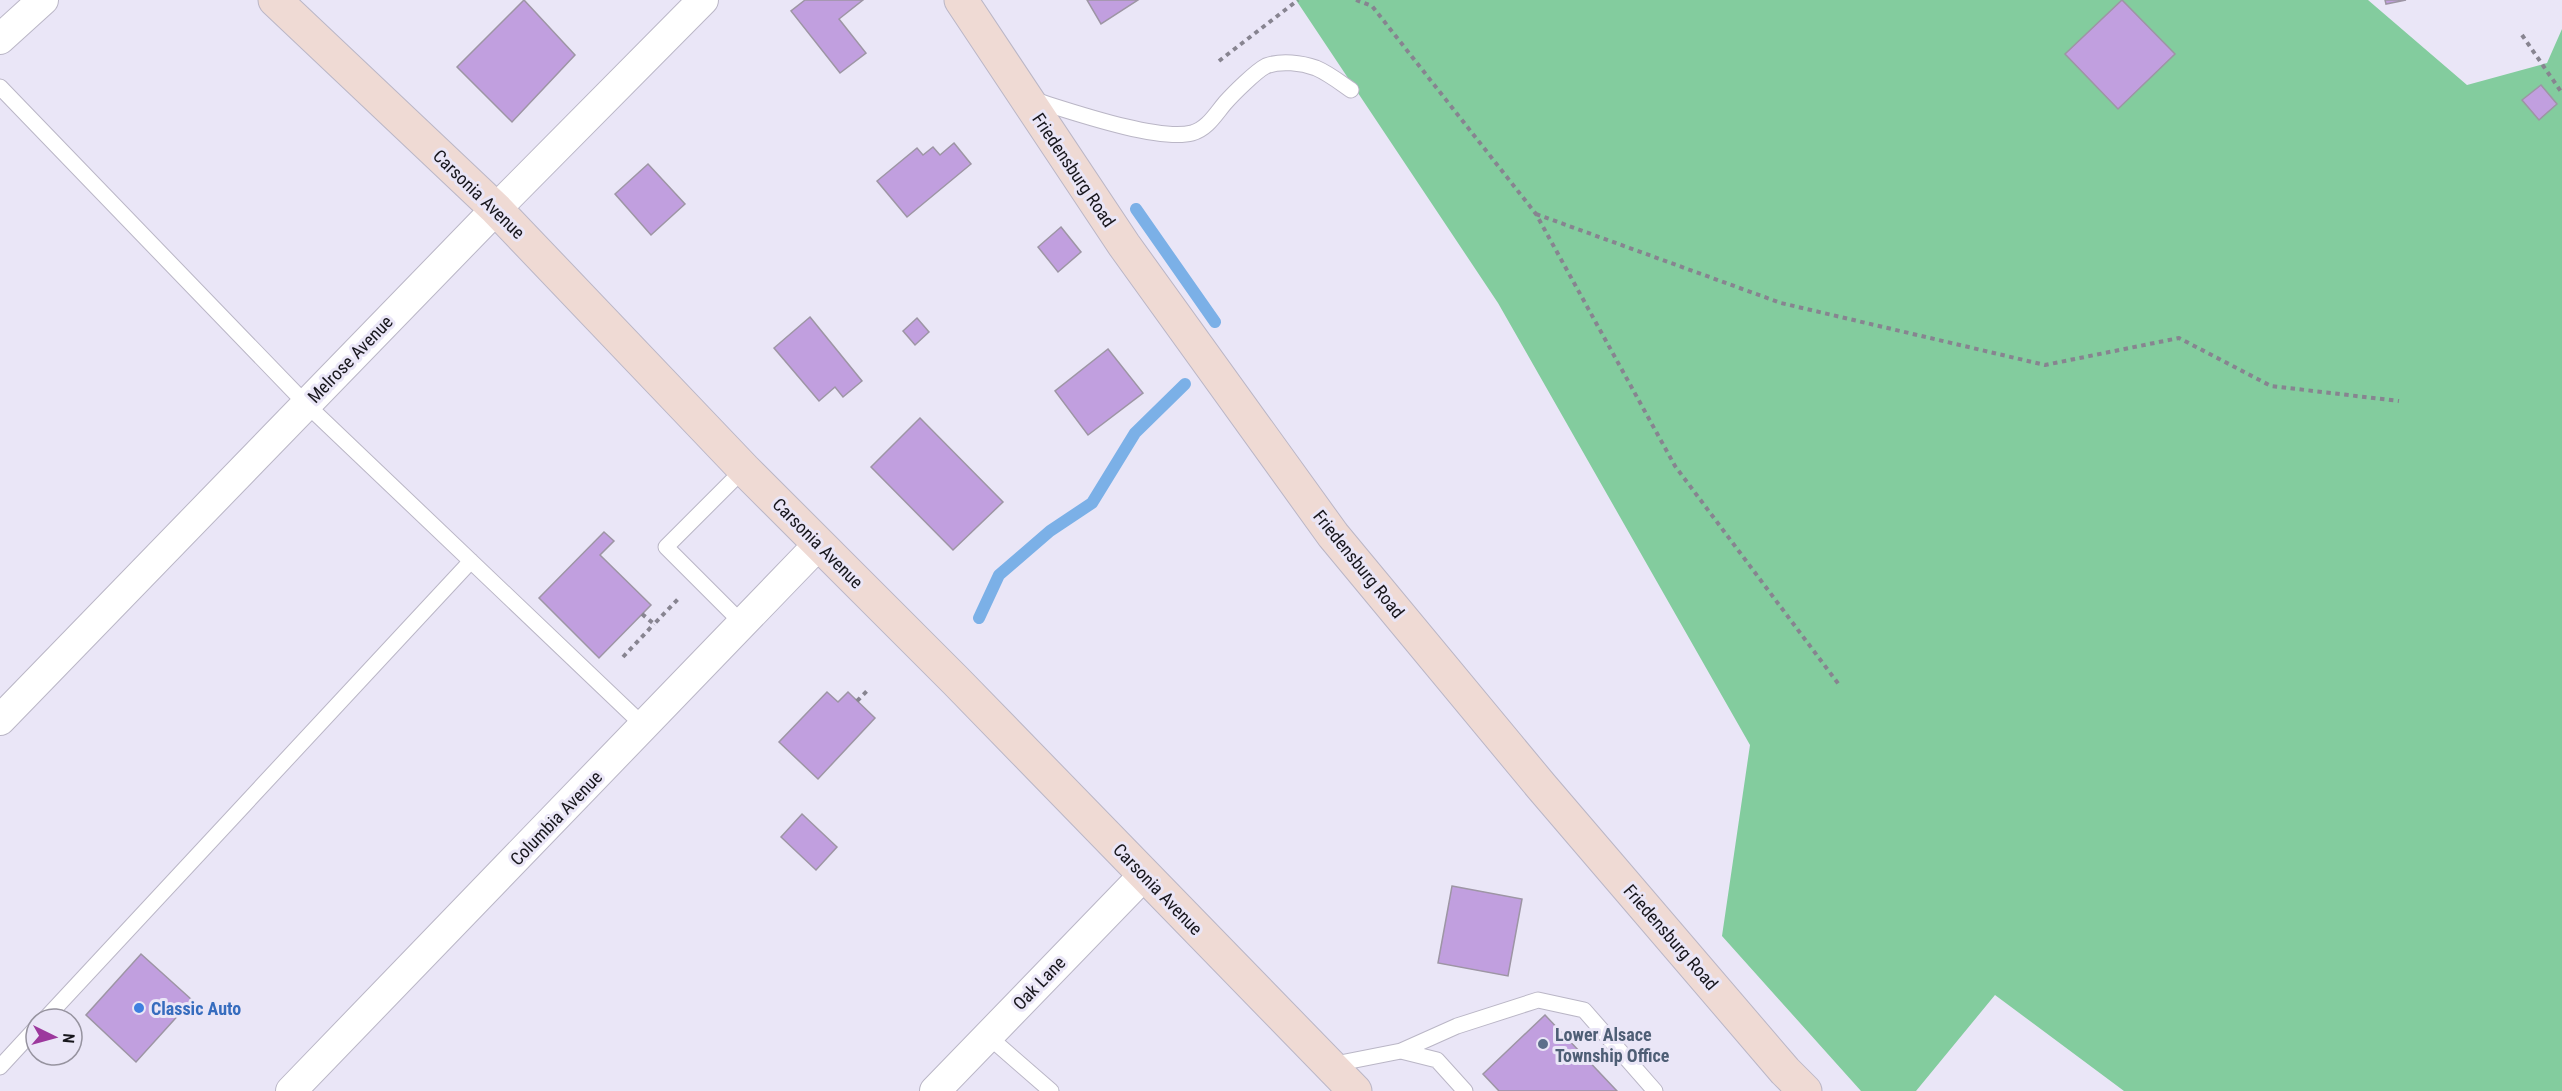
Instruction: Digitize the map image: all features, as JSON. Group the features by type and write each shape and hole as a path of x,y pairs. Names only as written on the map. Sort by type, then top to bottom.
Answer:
{"street":[{"path":"0,39 43,0"},
{"name":"Carsonia Avenue","path":"275,0 496,209 744,469 956,681 1355,1091"},
{"name":"Melrose Avenue","path":"0,720 496,209 703,0"},
{"name":"Friedensburg Road","path":"961,0 1124,245 1334,535 1541,786 1785,1071 1805,1091"},
{"name":"Columbia Avenue","path":"291,1091 819,544"},
{"name":"Oak Lane","path":"935,1091 1144,875"}],"lane":[{"path":"1025,97 1153,133 1174,135 1192,133 1204,128 1228,100 1266,66 1288,63 1317,69 1352,90"},
{"path":"0,87 306,404 645,726"},
{"path":"743,624 666,547 744,469"},
{"path":"56,1007 471,561"},
{"path":"1330,1065 1401,1051 1457,1026 1538,999 1584,1010 1655,1091"},
{"path":"988,1036 1051,1091"},
{"path":"0,1067 24,1041"},
{"path":"1401,1051 1437,1060 1465,1091"}],"path":[{"path":"1219,61 1298,0"},
{"path":"1356,0 1372,6 1536,214 1675,466 1840,686"},
{"path":"2522,35 2562,93"},
{"path":"1536,214 1781,303 2045,365 2179,338 2271,386 2399,401"},
{"path":"623,657 698,579"},
{"path":"642,614 654,624"},
{"path":"857,701 869,689"}],"green space":[{"path":"1296,0 2368,0 2467,85 2547,63 2562,29 2562,1091 2124,1091 1995,995 1916,1091 1861,1091 1722,936 1750,745 1498,303"}],"building":[{"path":"524,0 575,55 512,122 457,67"},
{"path":"805,0 863,0 839,19 866,53 840,73 791,11"},
{"path":"1087,0 1138,0 1101,24"},
{"path":"2122,0 2175,54 2118,109 2065,54"},
{"path":"2385,0 2406,0 2386,4"},
{"path":"2541,85 2557,104 2539,120 2522,100"},
{"path":"954,143 971,164 907,217 877,181 917,148 923,155 933,147 940,155"},
{"path":"648,164 685,204 651,235 615,194"},
{"path":"1061,227 1081,252 1058,272 1038,247"},
{"path":"810,317 862,381 843,397 835,387 819,401 774,348"},
{"path":"917,318 929,332 915,345 903,331"},
{"path":"1108,349 1143,393 1088,435 1055,391"},
{"path":"920,418 1003,502 953,550 871,467"},
{"path":"604,532 614,541 600,555 651,605 599,658 539,598"},
{"path":"827,692 838,702 848,692 875,718 818,779 779,742"},
{"path":"802,814 837,847 816,870 781,837"},
{"path":"1452,886 1522,899 1508,976 1438,963"},
{"name":"Classic Auto","path":"141,954 192,1000 136,1062 86,1015"},
{"name":"Lower Alsace Township Office","path":"1545,1015 1617,1091 1499,1091 1483,1074"}],"waterway":[{"path":"1136,209 1215,322"},
{"path":"979,618 999,575 1050,531 1092,503 1135,433 1185,384"}],"place":[{"name":"Classic Auto","path":"139,1008"},
{"name":"Lower Alsace Township Office","path":"1543,1044"}]}
